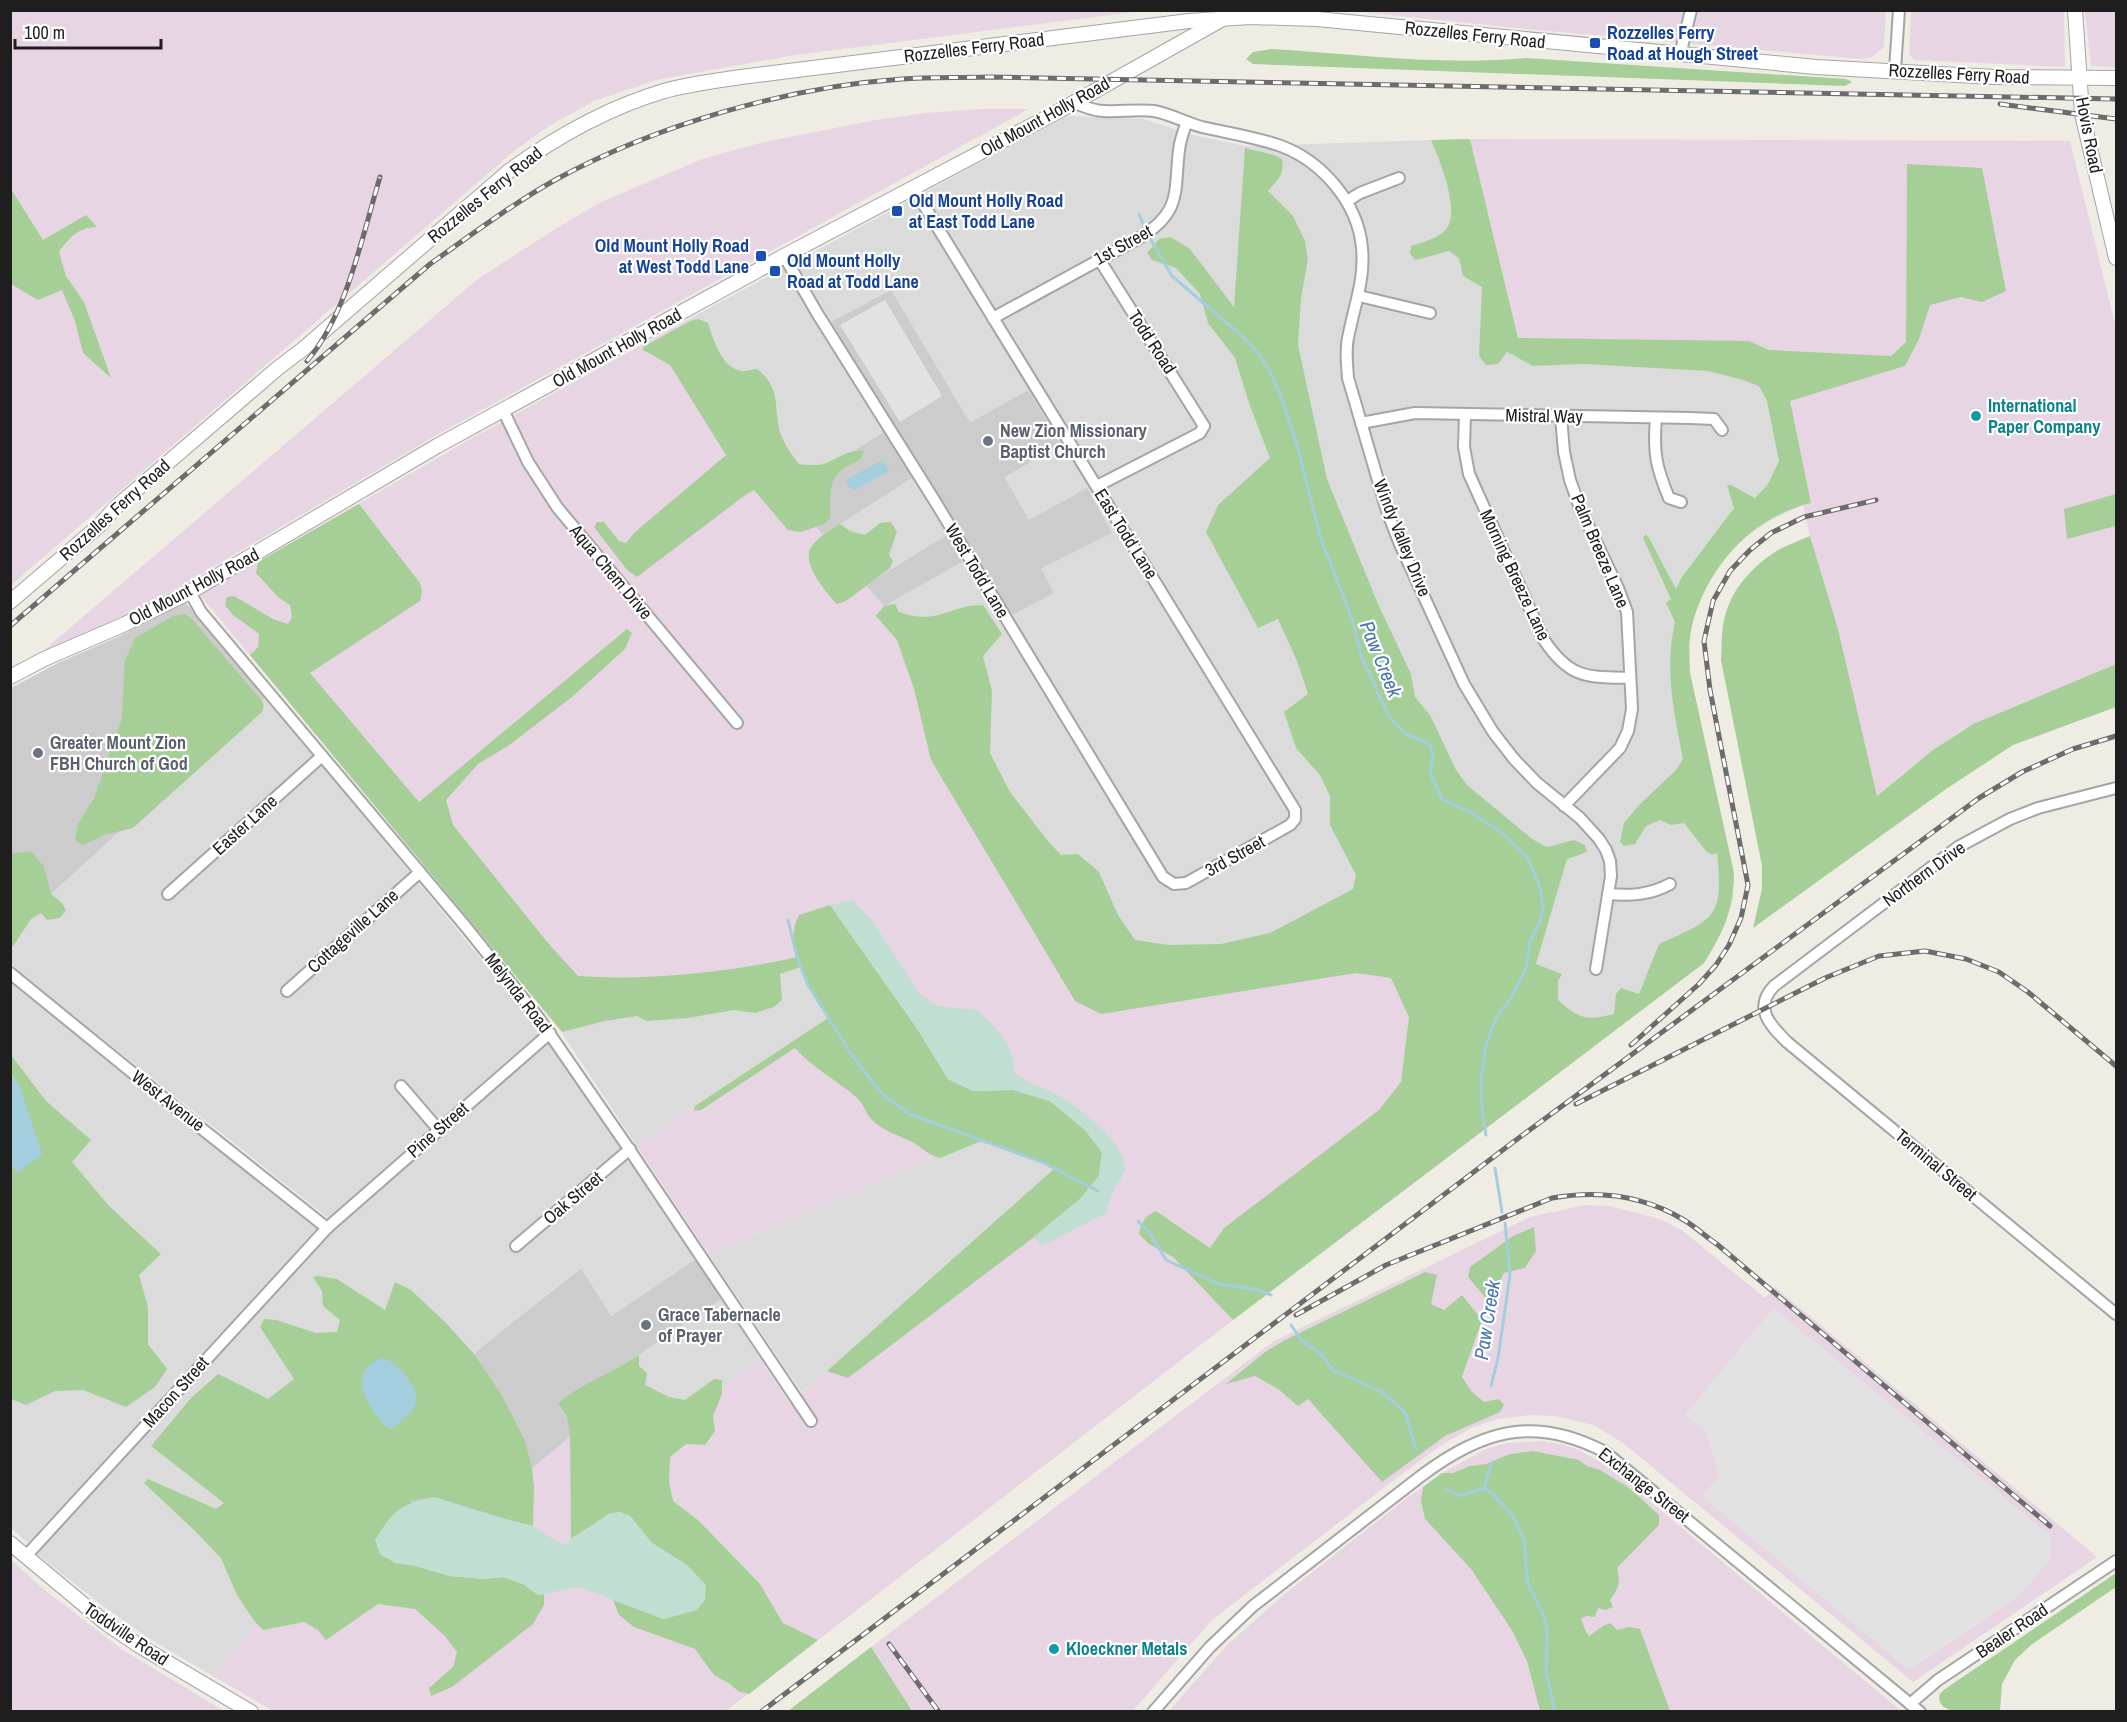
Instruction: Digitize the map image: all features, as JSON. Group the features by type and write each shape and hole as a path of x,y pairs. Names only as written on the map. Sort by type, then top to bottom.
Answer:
{"street":[{"path":"1680,55 1690,10"},
{"path":"1895,70 1899,10"},
{"name":"Hovis Road","path":"2075,10 2078,27 2082,114 2116,258"},
{"name":"Rozzelles Ferry Road","path":"10,602 146,481 509,171 582,123 664,91 702,83 1189,21 1281,17 1816,67 1994,77 2116,78"},
{"name":"Old Mount Holly Road","path":"10,677 190,592 437,446 784,256 1074,103 1225,18"},
{"name":"Windy Valley Drive","path":"1074,103 1103,111 1153,111 1186,122 1279,145 1296,153 1323,173 1347,201 1360,232 1363,265 1359,296 1348,335 1346,358 1352,394 1387,511 1464,684 1493,732 1537,783 1591,830 1606,849 1611,876 1596,969"},
{"name":"1st Street","path":"993,318 1150,232 1168,215 1177,186 1179,144 1186,122"},
{"path":"1347,201 1360,193 1399,178"},
{"name":"East Todd Lane","path":"914,189 1280,785 1295,810 1295,819"},
{"name":"West Todd Lane","path":"784,256 1163,877 1171,883"},
{"name":"Todd Road","path":"1097,486 1200,433 1204,426 1099,259"},
{"path":"1359,296 1430,313"},
{"name":"Aqua Chem Drive","path":"503,410 528,462 557,507 737,723"},
{"name":"Mistral Way","path":"1361,423 1415,413 1714,420 1722,430"},
{"name":"Morning Breeze Lane","path":"1465,415 1464,447 1469,474 1544,640 1554,655 1580,673 1592,678 1630,678"},
{"name":"Palm Breeze Lane","path":"1561,417 1563,452 1570,480 1627,612 1632,709 1628,730 1620,748 1611,760 1564,806"},
{"path":"1656,418 1653,446 1658,470 1669,498 1681,502"},
{"name":"Melynda Road","path":"190,592 201,612 420,872 550,1033 811,1421"},
{"name":"Easter Lane","path":"168,894 322,756"},
{"name":"Northern Drive","path":"1764,1009 1766,996 1774,986 1958,847 2010,819 2038,808 2116,788"},
{"name":"3rd Street","path":"1171,883 1186,883 1290,825 1295,819"},
{"name":"Cottageville Lane","path":"287,991 420,872"},
{"path":"1608,894 1624,896 1647,893 1670,884"},
{"name":"West Avenue","path":"10,973 327,1228"},
{"name":"Terminal Street","path":"1764,1009 1772,1027 1787,1042 2116,1314"},
{"name":"Pine Street","path":"327,1228 550,1033"},
{"path":"401,1086 438,1129"},
{"name":"Oak Street","path":"516,1246 630,1149"},
{"name":"Macon Street","path":"26,1556 327,1228"},
{"name":"Exchange Street","path":"1153,1712 1210,1647 1253,1606 1447,1456 1486,1437 1507,1432 1528,1431 1549,1432 1570,1437 1605,1452 1920,1712"},
{"name":"Toddville Road","path":"10,1543 107,1624 251,1712"},
{"name":"Bealer Road","path":"1910,1704 1938,1680 2116,1561"}],"shaded area":[{"path":"11,11 1142,11 795,55 656,80 594,101 549,126 514,151 11,585"},
{"path":"1352,11 1886,11 1884,47 1872,57 1861,59"},
{"path":"1911,11 2064,11 2065,67 1914,60 1909,54"},
{"path":"2085,11 2116,11 2116,67 2091,66"},
{"path":"981,109 1029,109 433,437 183,585 125,615 43,651 479,278 599,203 702,159 760,143 870,121 925,113"},
{"path":"1071,116 1143,119 1193,135 1245,146 1470,139 1518,338 1767,341 1803,505 1769,521 1745,537 1724,559 1706,586 1693,619 1689,644 1690,673 1734,873 1733,900 1724,927 1704,963 1233,1320 1103,984 945,749 971,706 771,475 689,319 1063,118"},
{"path":"1470,139 2070,141 2116,328 2116,664 1973,724 1956,734 1898,778 1877,797 1838,630 1721,660 1726,612 1737,588 1758,566 1779,550 1810,536 1767,342 1518,338"},
{"path":"891,290 970,423 1028,390 1061,445 1004,477 1029,520 1087,488 1112,533 1041,568 1054,593 1009,616 974,555 884,606 866,585 957,529 921,472 823,535 786,492 893,427 831,322"},
{"path":"885,300 942,396 900,422 840,325"},
{"path":"689,319 771,475 971,706 946,749 1103,984 1435,916 1458,1029 1247,1298 1233,1320 726,1711 273,1711 213,1676 331,1526 586,1422 668,1433 760,1358 790,1404 1055,1169 977,1137 709,1255 636,1145 828,1018 808,985 800,964 558,1027 200,595 474,437"},
{"path":"186,603 266,697 11,931 11,688 58,663 120,636"},
{"path":"266,697 541,1032 328,1218 11,966 11,931"},
{"path":"800,964 808,985 828,1018 636,1145 558,1027"},
{"path":"10,981 317,1228 28,1543 10,1527"},
{"path":"549,1042 696,1259 611,1316 580,1268 478,1350 331,1526 213,1676 150,1639 99,1603 37,1554 327,1237"},
{"path":"977,1137 1056,1169 802,1393 709,1255"},
{"path":"1584,1205 1609,1206 1660,1219 1683,1231 1765,1298 1775,1287 2097,1557 1913,1682 1623,1443 1593,1425 1555,1416 1529,1415 1498,1419 1471,1428 1440,1446 1398,1477 1212,1620 1133,1711 872,1711 833,1676 1274,1341 1530,1217"},
{"path":"696,1259 721,1299 563,1407 587,1422 393,1585 331,1526 478,1350 581,1268 611,1316"},
{"path":"721,1299 760,1358 668,1433 626,1364"},
{"path":"1773,1308 2051,1536 2051,1558 2019,1596 1909,1670 1702,1496 1719,1476 1706,1432 1685,1415"},
{"path":"1539,1441 1562,1444 1579,1450 1609,1467 1901,1711 1168,1712 1228,1644 1286,1593 1403,1501 1442,1473 1486,1449 1508,1443"},
{"path":"10,1559 41,1587 120,1648 224,1711 11,1711"}],"green space":[{"path":"1271,49 1430,60 1526,58 1846,79 1852,82 1845,86 1253,64 1246,59 1253,52"},
{"path":"1470,139 1518,338 1749,341 1769,350 1891,356 1906,342 1907,164 1982,168 2006,291 1982,302 1961,297 1930,305 1919,339 1905,366 1790,401 1811,503 1790,509 1771,519 1753,531 1723,561 1702,598 1691,632 1690,673 1734,873 1732,899 1726,920 1704,963 1233,1320 1173,1257 1149,1244 1139,1234 1142,1223 1146,1217 1156,1211 1210,1248 1224,1228 1379,1110 1401,1082 1409,1017 1391,978 1356,973 1101,1014 1075,1001 931,760 914,689 897,640 876,616 884,606 895,604 899,612 924,617 983,605 1002,634 983,656 992,691 990,753 1010,792 1047,840 1061,855 1078,854 1099,872 1118,915 1135,940 1169,945 1221,944 1270,933 1353,889 1356,875 1330,825 1330,796 1320,775 1296,748 1284,712 1308,694 1297,661 1278,619 1258,628 1206,532 1218,505 1270,458 1235,358 1208,323 1200,294 1176,268 1152,260 1147,253 1159,239 1171,237 1190,249 1234,307 1245,148 1274,155 1282,159 1282,169 1268,191 1293,216 1305,241 1308,259 1301,298 1298,345 1327,479 1378,604 1411,674 1415,697 1430,715 1456,770 1467,785 1532,839 1547,847 1574,840 1585,845 1587,852 1567,859 1536,964 1562,974 1558,981 1558,1000 1578,1015 1590,1018 1614,1014 1616,994 1621,988 1639,994 1659,944 1693,928 1712,914 1719,891 1717,853 1712,855 1706,851 1684,823 1671,825 1660,820 1646,826 1635,844 1624,846 1620,842 1624,823 1639,805 1676,770 1683,759 1676,725 1670,673 1675,622 1666,603 1671,599 1643,538 1646,534 1649,538 1676,589 1682,577 1734,508 1727,485 1755,498 1768,484 1779,461 1767,401 1759,386 1740,379 1708,371 1584,364 1533,366 1507,352 1498,364 1486,365 1479,356 1482,287 1463,276 1459,258 1449,251 1416,260 1410,254 1411,246 1441,234 1451,218 1447,183 1431,140"},
{"path":"11,189 43,240 86,215 97,227 79,231 66,242 59,252 66,276 84,302 111,378 83,353 75,321 62,290 38,300 11,284"},
{"path":"698,319 708,323 719,352 729,365 742,371 757,369 770,383 775,398 780,432 788,449 799,464 820,465 848,453 864,451 861,459 842,470 833,481 830,518 824,524 801,532 788,530 754,490 637,577 627,570 594,527 597,522 604,522 619,541 626,543 634,533 726,455 670,365 643,350 643,347 690,321"},
{"path":"2116,494 2116,526 2067,539 2064,509"},
{"path":"359,504 420,583 422,591 420,601 310,673 419,802 627,629 632,633 625,649 572,697 508,746 478,764 446,800 453,825 548,943 578,976 632,977 688,974 797,957 794,936 799,915 830,905 918,1030 948,1079 973,1091 1013,1090 1050,1101 1085,1130 1102,1152 1099,1176 1080,1199 1034,1237 848,1378 827,1371 1055,1168 984,1140 940,1158 932,1155 876,1124 859,1099 809,1062 795,1048 701,1110 694,1111 695,1106 828,1018 808,985 801,967 780,974 782,1000 774,1007 755,1013 734,1010 688,1018 647,1021 637,1016 562,1032 250,655 258,647 259,634 233,615 225,605 227,597 234,596 273,619 288,624 292,617 290,605 278,597 256,573 258,562"},
{"path":"891,522 897,532 889,555 893,561 890,568 846,601 837,604 821,585 812,569 809,561 811,547 840,524 850,531 865,535 880,523"},
{"path":"1810,536 1838,629 1877,796 1933,750 1973,724 2116,664 2116,707 2013,745 1946,789 1753,928 1762,889 1762,866 1721,660 1723,624 1729,603 1747,576 1780,549"},
{"path":"185,614 192,619 262,701 264,706 262,712 133,828 104,835 83,845 75,840 78,824 94,798 122,718 125,660 135,638 173,616"},
{"path":"32,852 44,867 51,894 62,903 66,910 60,918 47,920 41,913 31,919 11,949 11,853"},
{"path":"853,900 873,922 920,994 937,1006 977,1010 1003,1037 1011,1053 1014,1071 1018,1075 1075,1106 1111,1139 1120,1151 1124,1173 1115,1188 1105,1214 1042,1246 1034,1237 1080,1199 1099,1176 1102,1152 1085,1130 1050,1101 1013,1090 973,1091 948,1079 918,1030 830,905"},
{"path":"11,1055 46,1101 91,1140 72,1162 109,1206 161,1254 139,1275 148,1307 148,1344 167,1369 155,1387 126,1407 83,1390 55,1391 26,1405 11,1399 10,1160 19,1172 24,1103 20,1087 11,1073"},
{"path":"1534,1227 1536,1251 1525,1268 1504,1273 1490,1303 1468,1277 1470,1267 1513,1236"},
{"path":"1425,1272 1437,1275 1431,1304 1444,1310 1462,1295 1482,1320 1462,1377 1472,1392 1484,1402 1499,1399 1504,1405 1500,1412 1445,1436 1382,1482 1308,1399 1298,1406 1278,1389 1255,1376 1226,1384 1265,1352 1285,1340"},
{"path":"313,1277 337,1279 385,1310 395,1282 411,1290 474,1354 501,1394 525,1441 534,1487 533,1526 434,1497 411,1501 395,1563 416,1566 450,1576 484,1579 503,1577 523,1584 538,1595 544,1594 544,1605 533,1624 452,1687 431,1696 429,1688 453,1667 457,1652 445,1636 415,1609 378,1604 326,1640 318,1630 304,1622 263,1630 237,1595 221,1558 144,1483 148,1479 216,1509 224,1503 151,1446 191,1398 218,1374 268,1399 294,1379 260,1327 264,1319 276,1320 316,1333 337,1332 340,1320 323,1306 322,1291"},
{"path":"639,1355 639,1366 647,1373 645,1385 669,1397 685,1400 714,1379 722,1380 722,1394 713,1416 715,1431 705,1445 686,1444 670,1457 669,1481 673,1501 699,1521 760,1584 783,1623 818,1640 749,1694 738,1691 714,1675 695,1649 634,1627 619,1615 613,1600 664,1619 676,1615 687,1565 652,1543 630,1516 619,1512 609,1514 571,1539 570,1436 567,1416 558,1403"},
{"path":"1533,1451 1579,1460 1587,1466 1600,1470 1628,1487 1659,1515 1659,1525 1617,1568 1618,1585 1610,1600 1613,1607 1605,1610 1598,1608 1595,1617 1586,1616 1581,1619 1589,1636 1611,1623 1617,1630 1629,1627 1640,1629 1670,1711 1540,1711 1527,1661 1513,1632 1471,1569 1425,1519 1421,1501 1423,1487 1442,1473 1453,1473 1470,1466 1486,1464 1510,1454"},
{"path":"434,1497 533,1526 563,1545 609,1514 619,1512 629,1516 652,1543 687,1565 706,1585 705,1600 697,1610 664,1619 579,1587 538,1595 523,1584 503,1577 484,1579 450,1576 416,1566 395,1563 380,1554 375,1540 393,1515 405,1506"},
{"path":"2116,1573 2116,1587 2031,1645 2015,1660 2002,1684 2000,1711 1958,1712 1944,1707 1940,1702 1940,1695 1944,1690"},
{"path":"871,1647 912,1711 788,1711"}],"water":[{"path":"882,460 889,470 887,472 854,490 849,487 846,480"},
{"path":"10,1073 20,1087 42,1154 19,1172 16,1172 11,1160"},
{"path":"382,1358 393,1363 403,1372 412,1385 417,1399 412,1411 391,1429 383,1424 374,1412 363,1389 363,1374 367,1368"}],"waterway":[{"name":"Paw Creek","path":"1139,214 1144,226"},
{"name":"Paw Creek","path":"1151,240 1172,276 1241,335 1257,352 1270,372 1279,391 1296,442 1321,539 1352,619 1362,658 1387,712 1394,723 1406,734 1430,745 1433,756 1430,773 1442,799 1472,813 1501,832 1527,857 1540,888 1543,908 1540,921 1530,942 1526,969 1508,1003 1494,1022 1485,1049 1481,1081 1482,1112 1486,1135"},
{"path":"788,920 797,957 808,985 851,1054 881,1093 909,1114 1042,1162 1098,1191"},
{"name":"Paw Creek","path":"1495,1168 1502,1212"},
{"path":"1138,1221 1151,1235 1166,1260 1219,1284 1254,1289 1271,1295"},
{"name":"Paw Creek","path":"1491,1386 1498,1358 1510,1275 1505,1223"},
{"path":"1291,1325 1301,1340 1321,1354 1333,1370 1382,1392 1406,1413 1416,1449"},
{"name":"Paw Creek","path":"1484,1488 1492,1462"},
{"name":"Paw Creek","path":"1484,1488 1492,1493 1513,1516 1524,1540 1528,1584 1543,1614 1547,1629 1546,1672 1555,1712"},
{"path":"1446,1489 1461,1496 1484,1488"}],"railway":[{"path":"10,626 430,264 491,220 555,180 594,160 679,126 768,100 858,83 913,78 988,77 2116,99"},
{"path":"2000,104 2116,119"},
{"path":"307,361 321,342 343,298 360,249 380,177"},
{"path":"1631,1045 1699,984 1716,965 1729,945 1741,918 1748,885 1710,690 1704,641 1713,601 1730,571 1750,550 1771,533 1804,517 1876,500"},
{"path":"761,1712 1512,1143 1979,798 2022,772 2073,749 2116,736"},
{"path":"1576,1104 1825,978 1879,956 1925,951 1966,959 1999,972 2028,992 2116,1066"},
{"path":"1296,1315 1386,1265 1552,1198 1603,1195 1636,1200 1653,1205 1684,1220 1718,1245 2050,1526"},
{"path":"889,1644 939,1712"}],"place":[{"name":"Rozzelles Ferry Road at Hough Street","path":"1595,43"},
{"name":"Old Mount Holly Road at East Todd Lane","path":"897,211"},
{"name":"Old Mount Holly Road at West Todd Lane","path":"761,256"},
{"name":"Old Mount Holly Road at Todd Lane","path":"775,271"},
{"name":"International Paper Company","path":"1976,416"},
{"name":"New Zion Missionary Baptist Church","path":"988,441"},
{"name":"Greater Mount Zion FBH Church of God","path":"38,753"},
{"name":"Grace Tabernacle of Prayer","path":"646,1325"},
{"name":"Kloeckner Metals","path":"1054,1649"}]}
